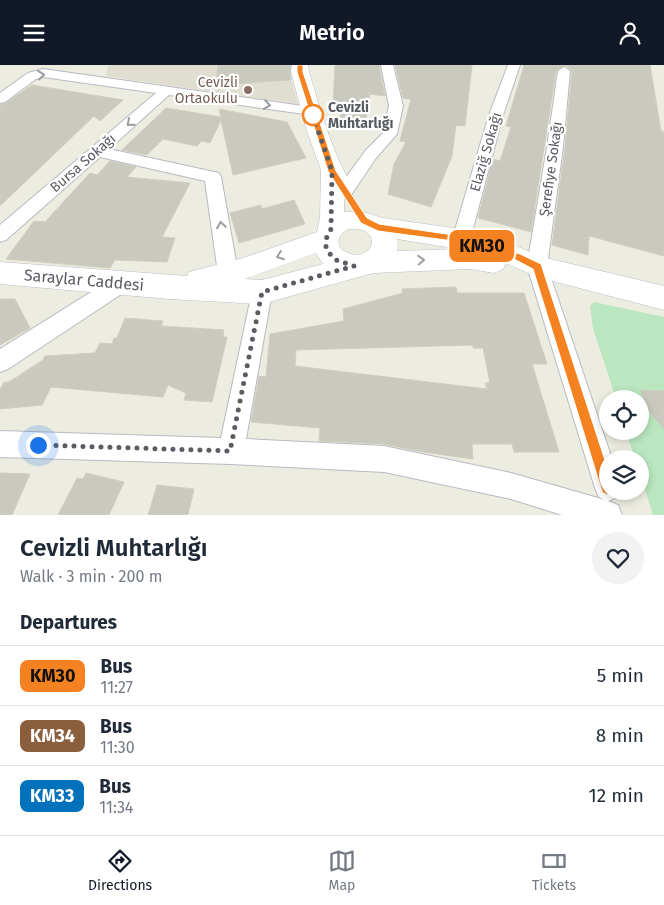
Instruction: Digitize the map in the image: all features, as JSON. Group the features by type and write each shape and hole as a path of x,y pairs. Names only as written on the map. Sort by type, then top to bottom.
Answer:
{"street":[{"path":"300,65 300,72 332,171 371,224 383,234 386,242 380,257 363,264 345,264 330,254 326,247 329,234 332,171"},
{"path":"345,191 371,154 390,134 396,106 387,65"},
{"name":"Elaziğ Sokağı","path":"462,241 496,115 514,65"},
{"path":"90,80 100,68"},
{"name":"Şerefiye Sokağı","path":"537,266 555,147 564,71"},
{"path":"0,99 36,74 44,73 312,111"},
{"name":"Bursa Sokağı","path":"0,235 166,91"},
{"path":"98,151 213,177 228,273"},
{"path":"329,234 346,221 371,224"},
{"name":"Saraylar Caddesi","path":"371,224 462,241 516,256 537,266"},
{"name":"Saraylar Caddesi","path":"169,287 244,269 329,234"},
{"name":"Saraylar Caddesi","path":"0,273 169,287 262,292 363,264 470,259 537,266 664,298"},
{"path":"537,266 599,462"},
{"path":"0,361 122,283"},
{"path":"230,451 262,292"},
{"path":"0,444 230,451 384,459 511,486 608,515"},
{"path":"611,500 616,515"}],"shaded area":[{"name":"Cevizli Ortaokulu","path":"108,65 287,65 298,104 106,76"}],"green space":[{"path":"594,302 664,317 664,515 653,515 648,500 649,450 632,450 629,440 649,440 649,390 613,390 593,328 590,306"}],"building":[{"path":"218,65 290,65 291,80 216,85"},
{"path":"335,65 379,65 385,96 369,94 370,106 367,106 366,121 340,120 341,105 333,105"},
{"path":"395,65 472,65 465,126 456,125 452,156 431,207 388,194 394,164 406,142 400,141 411,99 403,98"},
{"path":"524,65 565,65 556,71 531,232 478,218 493,159 500,161 511,127 506,126"},
{"path":"565,65 650,65 661,131 664,132 664,256 589,236 588,255 552,245 565,147 572,71"},
{"path":"32,85 123,100 100,121 94,116 0,206 0,105"},
{"path":"166,108 221,117 219,109 287,122 306,158 233,175 221,120 210,143 202,141 197,146 163,139 147,155 122,150"},
{"path":"110,161 136,167 127,177 190,183 162,237 175,238 167,262 115,260 110,268 6,259 34,221 45,222 90,173 97,175"},
{"path":"294,200 305,224 239,243 230,213 261,205 262,209"},
{"path":"456,287 457,293 524,293 547,364 532,364 559,452 514,452 512,444 472,444 473,459 384,444 319,441 320,428 251,422 259,376 266,377 270,334 344,321 343,309 403,293 402,289","holes":["473,345 473,348 483,348 490,383 485,383 487,389 295,366 296,350"]},
{"path":"0,299 15,299 30,328 0,345"},
{"path":"125,318 163,321 161,326 224,330 223,337 227,337 212,402 184,400 186,393 168,385 163,397 51,387 42,405 0,409 0,390 4,382 9,382 43,360 45,356 95,353 100,343 112,344 114,338 117,338"},
{"path":"649,390 664,391 664,429 649,412"},
{"path":"0,473 30,474 12,515 0,515"},
{"path":"86,473 124,482 109,515 58,515 77,478 83,479"},
{"path":"157,485 194,489 188,515 148,515"}],"bus line":[{"name":"KM30","path":"300,65 300,72 312,113 332,171 364,221 378,227 453,238 516,256 537,266 599,460"}],"place":[{"name":"Cevizli Ortaokulu","path":"248,90"},
{"name":"Cevizli Muhtarlığı","path":"313,115"}],"route":[{"path":"38,445 230,451 262,292 354,266 336,260 326,247 326,239 331,229 332,171 312,113 313,115"}]}
